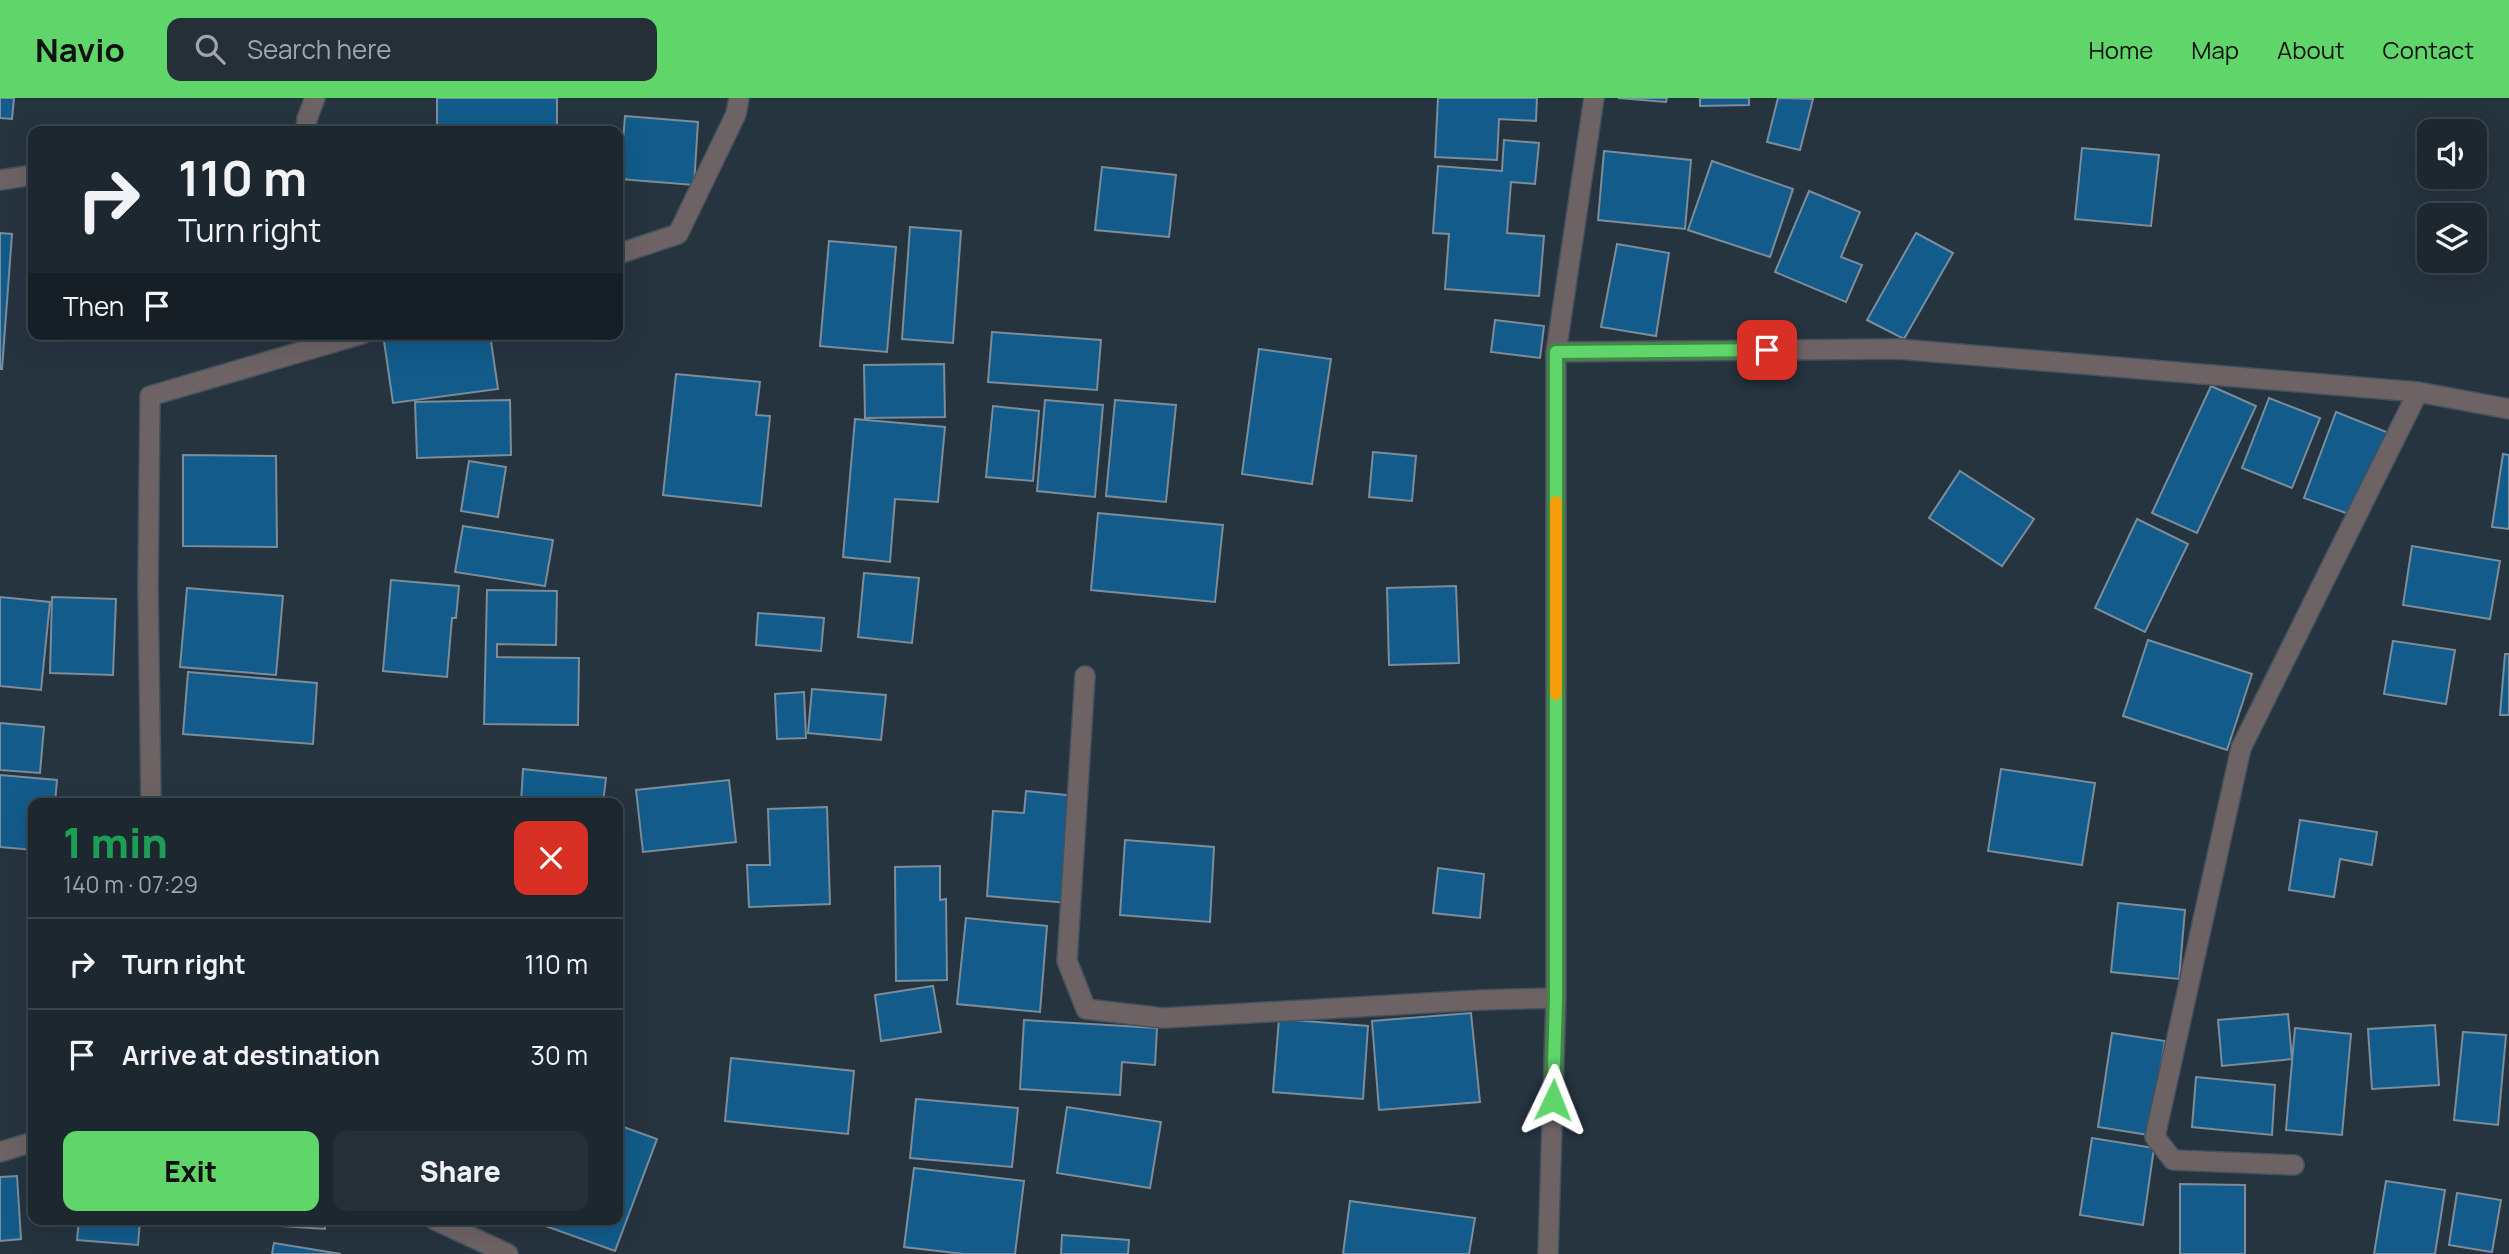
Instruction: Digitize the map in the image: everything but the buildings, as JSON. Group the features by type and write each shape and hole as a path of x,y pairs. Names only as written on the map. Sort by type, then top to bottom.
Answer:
{"street":[{"path":"306,126 315,98"},
{"path":"623,252 678,234 736,114 739,98"},
{"path":"1548,1254 1556,998 1556,352 1594,98"},
{"path":"0,180 28,176"},
{"path":"151,798 148,588 150,396 341,340"},
{"path":"1556,352 1898,349 2418,392 2509,409"},
{"path":"2294,1165 2173,1160 2155,1138 2241,748 2418,392"},
{"path":"1085,676 1067,961 1086,1009 1163,1018 1556,998"},
{"path":"0,1152 28,1144"},
{"path":"446,1225 508,1254"}],"slow traffic":[{"path":"1556,502 1556,694"}],"route":[{"path":"1553,1100 1556,998 1556,352 1767,350"}]}
